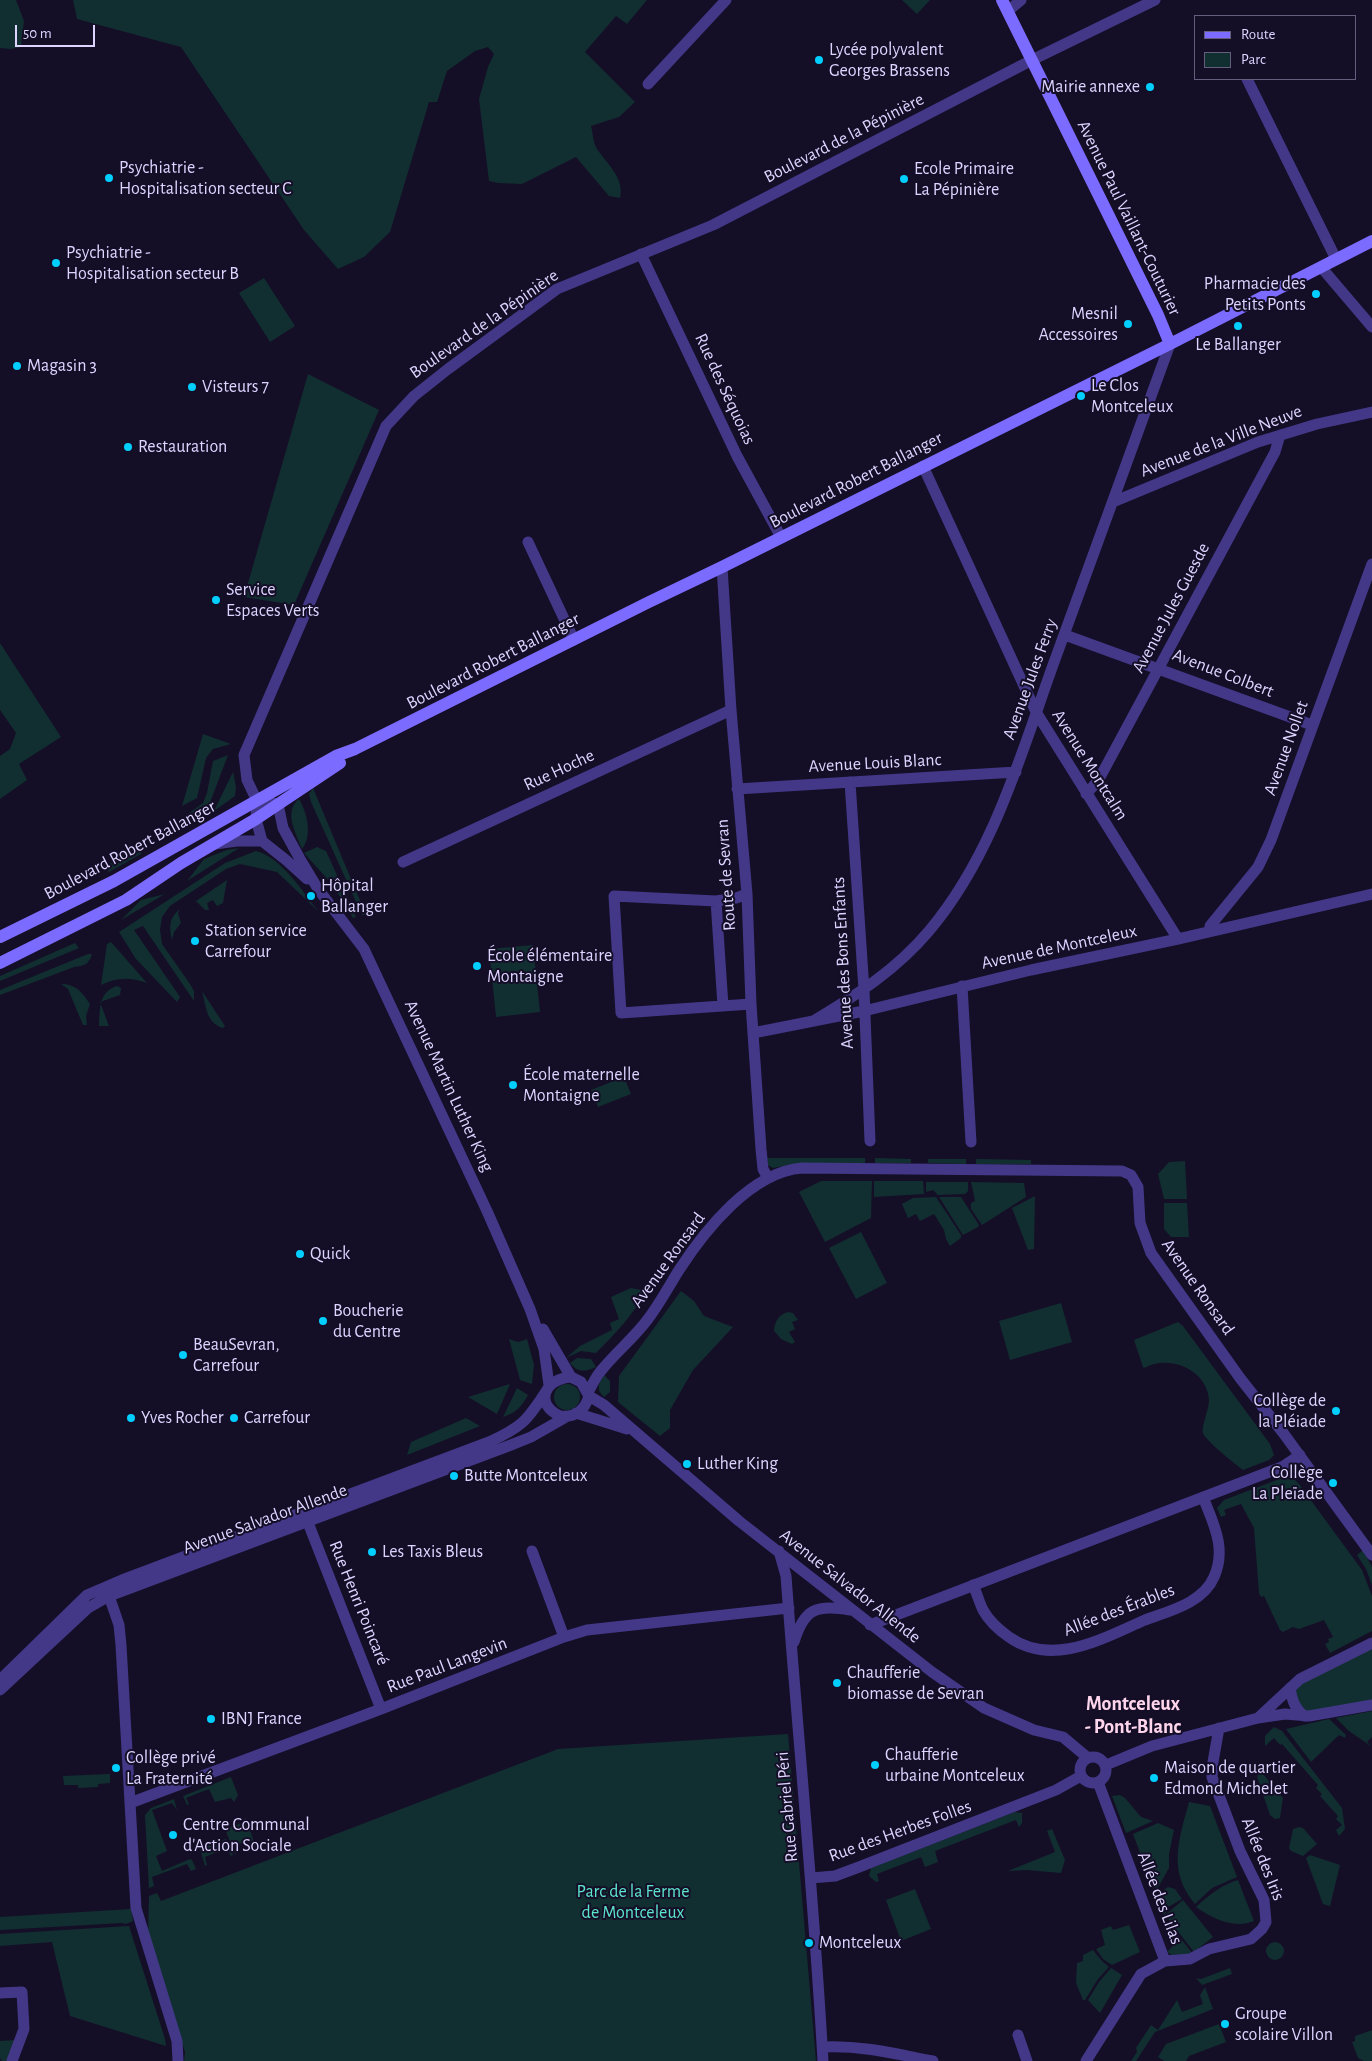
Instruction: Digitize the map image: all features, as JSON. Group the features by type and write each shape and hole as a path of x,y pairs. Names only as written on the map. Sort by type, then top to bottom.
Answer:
{"main road":[{"name":"Avenue Paul Vaillant-Couturier","path":"1005,6 1158,315 1170,344"},
{"name":"Boulevard Robert Ballanger","path":"0,937 114,881 336,756 355,749 722,567 1170,344 1372,241"},
{"name":"Boulevard Robert Ballanger","path":"0,963 117,905 256,819 340,763 355,749"}],"street":[{"path":"648,84 726,0"},
{"path":"1005,6 1021,0"},
{"name":"Boulevard de la Pépinière","path":"257,801 247,780 244,755 386,426 414,396 557,289 713,225 1032,60 1156,0"},
{"path":"1247,80 1336,259"},
{"name":"Rue des Séquoias","path":"641,254 737,456 781,537"},
{"path":"1321,267 1372,328"},
{"name":"Avenue Jules Ferry","path":"815,1020 864,990 899,961 929,931 959,891 984,847 1016,772 1170,344"},
{"name":"Avenue de la Ville Neuve","path":"1113,502 1258,442 1316,424 1372,412"},
{"name":"Avenue Jules Guesde","path":"1086,794 1098,781 1274,452 1280,435"},
{"name":"Avenue Montcalm","path":"923,466 1036,712 1178,939"},
{"path":"528,542 574,640"},
{"name":"Avenue Nollet","path":"1211,931 1210,926 1258,867 1271,840 1372,564"},
{"name":"Route de Sevran","path":"722,567 731,710 747,894 751,1004 763,1169 768,1178"},
{"name":"Avenue Colbert","path":"1064,635 1312,725"},
{"name":"Rue Hoche","path":"403,862 731,710"},
{"name":"Avenue Louis Blanc","path":"737,788 1016,772"},
{"name":"Avenue des Bons Enfants","path":"850,782 864,990 870,1141"},
{"path":"213,844 237,841 262,841 256,819 257,801 278,804"},
{"name":"Avenue Martin Luther King","path":"278,804 283,828 318,889 364,949 487,1211 530,1309 544,1349 548,1388"},
{"name":"Avenue Martin Luther King","path":"262,841 318,889"},
{"path":"747,894 716,901 614,896 621,1013 751,1004"},
{"name":"Avenue de Montceleux","path":"753,1033 864,1011 962,986 1372,894"},
{"path":"716,901 723,1006"},
{"path":"962,986 971,1142"},
{"name":"Avenue Ronsard","path":"589,1394 598,1375 649,1318 679,1270 713,1225 736,1202 768,1178 791,1169 802,1168 1122,1171 1130,1175 1138,1187 1140,1223 1151,1253 1240,1378 1300,1455 1372,1555"},
{"name":"Avenue Martin Luther King","path":"530,1309 573,1378"},
{"name":"Avenue Ronsard","path":"573,1378 593,1372 608,1362"},
{"path":"573,1378 589,1394 585,1407 571,1415 554,1413 548,1407 546,1397 548,1388 554,1380 573,1378"},
{"name":"Avenue Salvador Allende","path":"0,1680 87,1595 107,1591 306,1516 489,1442 515,1430 528,1418 548,1388"},
{"name":"Avenue Salvador Allende","path":"589,1394 739,1521 932,1672 984,1708 1034,1730 1063,1737 1088,1758"},
{"name":"Avenue Salvador Allende","path":"306,1516 512,1446 571,1415 631,1430"},
{"path":"870,1624 1284,1466 1300,1455"},
{"name":"Allée des Érables","path":"973,1585 989,1619 997,1628 1013,1640 1022,1645 1040,1650 1058,1651 1078,1648 1184,1605 1203,1592 1212,1583 1219,1563 1220,1545 1203,1497"},
{"name":"Rue Henri Poincaré","path":"306,1516 381,1709"},
{"path":"532,1551 564,1638"},
{"name":"Rue Gabriel Péri","path":"779,1551 786,1576 789,1608 824,2061"},
{"path":"107,1591 119,1625 122,1645 136,1908 177,2041 178,2061"},
{"name":"Avenue Salvador Allende","path":"0,1690 107,1591"},
{"path":"792,1649 799,1625 810,1612 830,1607 852,1611"},
{"name":"Rue Paul Langevin","path":"130,1803 564,1638 602,1628 731,1616 789,1608"},
{"path":"1258,1718 1300,1679 1372,1643"},
{"path":"1290,1688 1298,1711 1304,1716"},
{"path":"1106,1765 1152,1746 1258,1718 1285,1714 1304,1716 1372,1705"},
{"name":"Allée des Iris","path":"1165,1961 1190,1959 1209,1948 1251,1939 1262,1929 1266,1922 1264,1900 1240,1851 1212,1777 1212,1762 1219,1728"},
{"path":"1088,1758 1100,1759 1106,1765 1105,1775 1098,1782 1090,1783 1081,1776 1081,1765 1088,1758"},
{"name":"Rue des Herbes Folles","path":"811,1878 835,1876 843,1873 1056,1790 1081,1776"},
{"name":"Allée des Lilas","path":"1086,2061 1141,1974 1165,1961 1098,1782"},
{"path":"0,1993 22,1992 24,2028 12,2061"},
{"path":"1018,2035 1027,2061"},
{"path":"823,2047 846,2046 866,2048 933,2061"}],"green space":[{"path":"0,0 16,0 24,21 21,47 11,49 0,48"},
{"path":"73,0 647,0 627,24 616,16 585,52 635,102 619,117 591,126 596,147 618,178 621,191 620,198 609,196 576,157 522,184 489,181 479,99 488,67 494,54 488,47 475,51 447,71 437,102 429,102 390,232 364,257 338,269 304,230 181,47 77,19"},
{"path":"902,0 930,0 917,14"},
{"path":"264,278 295,326 270,342 239,293"},
{"path":"308,374 379,410 294,605 244,597"},
{"path":"0,643 61,737 19,764 27,780 0,799 0,756 10,749 16,733 0,710"},
{"path":"203,734 231,744 213,749 206,758 197,798 182,806"},
{"path":"228,755 206,813 187,819 182,818 203,803 207,793 213,761"},
{"path":"233,772 236,787 235,796 214,811"},
{"path":"313,788 366,915 362,915 311,802 309,794"},
{"path":"299,799 308,824 307,837 302,849 294,830 291,816 294,804"},
{"path":"141,846 141,854 109,872 107,869 111,863"},
{"path":"317,847 326,851 356,917 353,918 332,884 304,853"},
{"path":"239,848 187,881 204,859 227,850"},
{"path":"256,851 274,860 283,868 299,885 319,912 277,872 240,864 226,869 170,906 162,917 160,930 162,944 194,991 194,1001 143,926 134,930 180,997 177,1002 136,959 119,932 225,863"},
{"path":"227,880 223,903 217,906 213,900 207,903 209,910 205,910 196,901"},
{"path":"165,894 121,920 141,900"},
{"path":"180,909 178,913 181,923 174,932 172,940 170,931 172,919"},
{"path":"111,942 147,983 124,979 113,980 101,985 107,944"},
{"path":"75,943 79,948 0,981 0,976"},
{"path":"533,945 540,1012 496,1017 489,949"},
{"path":"92,954 84,965 0,995 0,990"},
{"path":"61,984 75,987 90,1004 86,1016 87,1025 83,1025 68,989"},
{"path":"117,986 121,988 120,995 102,1001 106,993 111,989"},
{"path":"202,991 225,1026 223,1028 217,1026 210,1018"},
{"path":"101,1004 109,1026 99,1026"},
{"path":"624,1077 631,1094 598,1107 591,1090"},
{"path":"767,1158 865,1158 865,1163 800,1163 773,1168 768,1165"},
{"path":"875,1158 911,1159 911,1163 875,1163"},
{"path":"928,1159 966,1159 966,1164 928,1163"},
{"path":"976,1159 1031,1160 1031,1164 976,1164"},
{"path":"1185,1161 1187,1199 1164,1199 1158,1174 1169,1162"},
{"path":"821,1181 872,1181 871,1218 825,1242 799,1192"},
{"path":"874,1181 923,1181 924,1194 874,1197"},
{"path":"926,1182 968,1182 968,1191 965,1194 938,1195 933,1190 926,1192"},
{"path":"971,1182 1024,1183 1026,1197 982,1225 971,1209 971,1203 975,1201"},
{"path":"1035,1196 1034,1249 1028,1250 1012,1208"},
{"path":"936,1197 961,1235 961,1238 950,1246 944,1230 934,1214 920,1221 916,1214 908,1218 902,1204 913,1198"},
{"path":"939,1197 961,1197 979,1225 978,1227 963,1235"},
{"path":"1164,1203 1187,1203 1189,1237 1171,1237 1164,1229"},
{"path":"861,1232 887,1283 856,1299 829,1248"},
{"path":"631,1288 646,1291 610,1339 596,1353 581,1351 566,1358 580,1346 612,1330 610,1323 619,1319 611,1297"},
{"path":"681,1291 694,1301 704,1316 733,1327 693,1370 670,1410 670,1428 660,1436 618,1402 619,1376"},
{"path":"1061,1303 1072,1342 1010,1360 999,1321"},
{"path":"788,1312 793,1313 798,1320 792,1322 795,1329 789,1332 795,1342 792,1344 781,1339 774,1331 778,1319"},
{"path":"1178,1322 1183,1326 1270,1444 1274,1455 1269,1460 1243,1470 1205,1437 1203,1430 1209,1400 1207,1389 1202,1380 1194,1373 1185,1367 1175,1364 1164,1363 1143,1367 1134,1340"},
{"path":"509,1339 518,1342 527,1339 534,1365 532,1384 520,1380"},
{"path":"577,1358 591,1359 596,1367 585,1371 579,1370 570,1363"},
{"path":"604,1375 610,1381 610,1392 604,1397 600,1392 599,1386"},
{"path":"510,1384 497,1414 468,1397"},
{"path":"567,1384 576,1388 580,1397 576,1406 567,1410 558,1406 554,1397 558,1388"},
{"path":"517,1388 528,1395 518,1409 503,1417"},
{"path":"466,1418 480,1426 407,1455 411,1442"},
{"path":"1282,1478 1295,1480 1299,1484 1362,1570 1372,1596 1372,1631 1330,1653 1325,1644 1329,1642 1328,1639 1333,1637 1324,1620 1299,1629 1293,1627 1283,1632 1280,1630 1264,1596 1261,1597 1259,1593 1254,1528 1241,1504 1224,1510 1226,1515 1221,1517 1217,1508 1224,1500"},
{"path":"1363,1550 1372,1567 1372,1585 1366,1569 1357,1555"},
{"path":"1372,1647 1372,1701 1317,1712 1303,1711 1295,1692 1299,1685"},
{"path":"1372,1711 1372,1737 1367,1742 1372,1747 1349,1731 1336,1718"},
{"path":"1329,1719 1346,1735 1345,1738 1339,1735 1311,1762 1286,1729"},
{"path":"1274,1727 1282,1731 1342,1808 1345,1829 1339,1836 1336,1830 1342,1825 1336,1819 1338,1816 1320,1796 1322,1794 1316,1788 1318,1785 1282,1744 1280,1745 1274,1738 1265,1746 1265,1736"},
{"name":"Parc de la Ferme de Montceleux","path":"788,1734 816,2061 184,2061 185,2052 148,1937 149,1896 157,1893 161,1901 558,1749"},
{"path":"1259,1773 1263,1774 1283,1798 1280,1818 1275,1819 1270,1815 1257,1777"},
{"path":"110,1774 110,1783 98,1784 98,1787 78,1788 78,1785 64,1785 63,1776"},
{"path":"231,1777 238,1795 234,1802 231,1798 215,1802 209,1789 186,1798 189,1804 187,1805 183,1796"},
{"path":"1120,1795 1125,1798 1141,1817 1153,1821 1126,1833 1112,1796"},
{"path":"174,1799 177,1810 172,1803 152,1810 167,1851 156,1856 162,1871 190,1859 196,1869 191,1871 187,1864 152,1877 154,1886 149,1888 145,1815 151,1808"},
{"path":"1189,1802 1210,1806 1237,1877 1212,1888 1195,1904 1186,1892 1178,1867 1179,1842"},
{"path":"1015,1812 1022,1813 1022,1823 1019,1827 1016,1820 935,1851 938,1862 925,1867 921,1857 877,1874 879,1881 876,1882 869,1876 871,1868"},
{"path":"246,1818 255,1845 252,1848 249,1840 234,1846 235,1854 225,1829 242,1823 242,1820"},
{"path":"1158,1823 1174,1830 1169,1854 1169,1868 1155,1893 1133,1834"},
{"path":"1303,1828 1317,1844 1303,1856 1291,1851 1289,1848 1293,1829"},
{"path":"1052,1829 1065,1860 1061,1873 1026,1870 1008,1871 1055,1852 1047,1831"},
{"path":"226,1839 233,1855 231,1856 227,1848 205,1857 207,1865 205,1866 200,1849"},
{"path":"1310,1855 1340,1865 1330,1906 1323,1904 1306,1858"},
{"path":"1238,1880 1254,1921 1239,1924 1224,1922 1196,1907 1216,1891"},
{"path":"1168,1887 1175,1889 1182,1899 1168,1907 1169,1909 1164,1915 1158,1900"},
{"path":"915,1889 931,1929 901,1941 886,1900"},
{"path":"1183,1900 1213,1937 1194,1952 1165,1915"},
{"path":"131,1909 133,1921 126,1924 0,1930 0,1917"},
{"path":"1165,1919 1193,1954 1172,1955 1167,1952 1175,1944"},
{"path":"1129,1925 1140,1952 1112,1965 1103,1959 1096,1949 1105,1945 1101,1930 1111,1926 1113,1930"},
{"path":"129,1926 166,2046 70,2016 52,1942 0,1946 0,1934"},
{"path":"1275,1942 1281,1945 1284,1951 1281,1957 1275,1960 1269,1957 1266,1951 1269,1945"},
{"path":"1093,1950 1109,1967 1098,1979 1085,2000 1083,2000 1076,1983 1077,1963 1083,1961 1083,1955"},
{"path":"1111,1968 1122,1975 1100,2013 1088,2000 1099,1982"},
{"path":"1230,1968 1232,1974 1202,1985 1196,1978 1201,1979"},
{"path":"1205,1987 1213,2009 1155,2032 1136,2061 1131,2061 1137,2052 1136,2048 1151,2025 1158,2030 1177,2000 1182,2012 1203,2004 1200,1995"},
{"path":"1219,2024 1226,2042 1189,2056 1186,2061 1164,2061 1158,2057 1166,2044"},
{"path":"1372,2030 1372,2061 1364,2061 1358,2058 1352,2042 1355,2041 1355,2036"},
{"path":"16,2040 8,2061 2,2061 0,2058 0,2041"}],"place":[{"name":"Lycée polyvalent Georges Brassens","path":"819,60"},
{"name":"Mairie annexe","path":"1150,87"},
{"name":"Psychiatrie - Hospitalisation secteur C","path":"109,178"},
{"name":"Ecole Primaire La Pépinière","path":"904,179"},
{"name":"Psychiatrie - Hospitalisation secteur B","path":"56,263"},
{"name":"Pharmacie des Petits Ponts","path":"1316,294"},
{"name":"Mesnil Accessoires","path":"1128,324"},
{"name":"Le Ballanger","path":"1238,326"},
{"name":"Magasin 3","path":"17,366"},
{"name":"Visteurs 7","path":"192,387"},
{"name":"Le Clos Montceleux","path":"1081,396"},
{"name":"Restauration","path":"128,447"},
{"name":"Service Espaces Verts","path":"216,600"},
{"name":"Hôpital Ballanger","path":"311,896"},
{"name":"Station service Carrefour","path":"195,941"},
{"name":"École élémentaire Montaigne","path":"477,966"},
{"name":"École maternelle Montaigne","path":"513,1085"},
{"name":"Quick","path":"300,1254"},
{"name":"Boucherie du Centre","path":"323,1321"},
{"name":"BeauSevran, Carrefour","path":"183,1355"},
{"name":"Collège de la Pléiade","path":"1336,1411"},
{"name":"Yves Rocher","path":"131,1418"},
{"name":"Carrefour","path":"234,1418"},
{"name":"Luther King","path":"687,1464"},
{"name":"Butte Montceleux","path":"454,1476"},
{"name":"Collège La Pleïade","path":"1333,1483"},
{"name":"Les Taxis Bleus","path":"372,1552"},
{"name":"Chaufferie biomasse de Sevran","path":"837,1683"},
{"name":"IBNJ France","path":"211,1719"},
{"name":"Chaufferie urbaine Montceleux","path":"875,1765"},
{"name":"Collège privé La Fraternité","path":"116,1768"},
{"name":"Maison de quartier Edmond Michelet","path":"1154,1778"},
{"name":"Centre Communal d'Action Sociale","path":"173,1835"},
{"name":"Montceleux","path":"809,1943"},
{"name":"Groupe scolaire Villon","path":"1225,2024"}],"district":[{"name":"Montceleux - Pont-Blanc","path":"1133,1716"}]}
